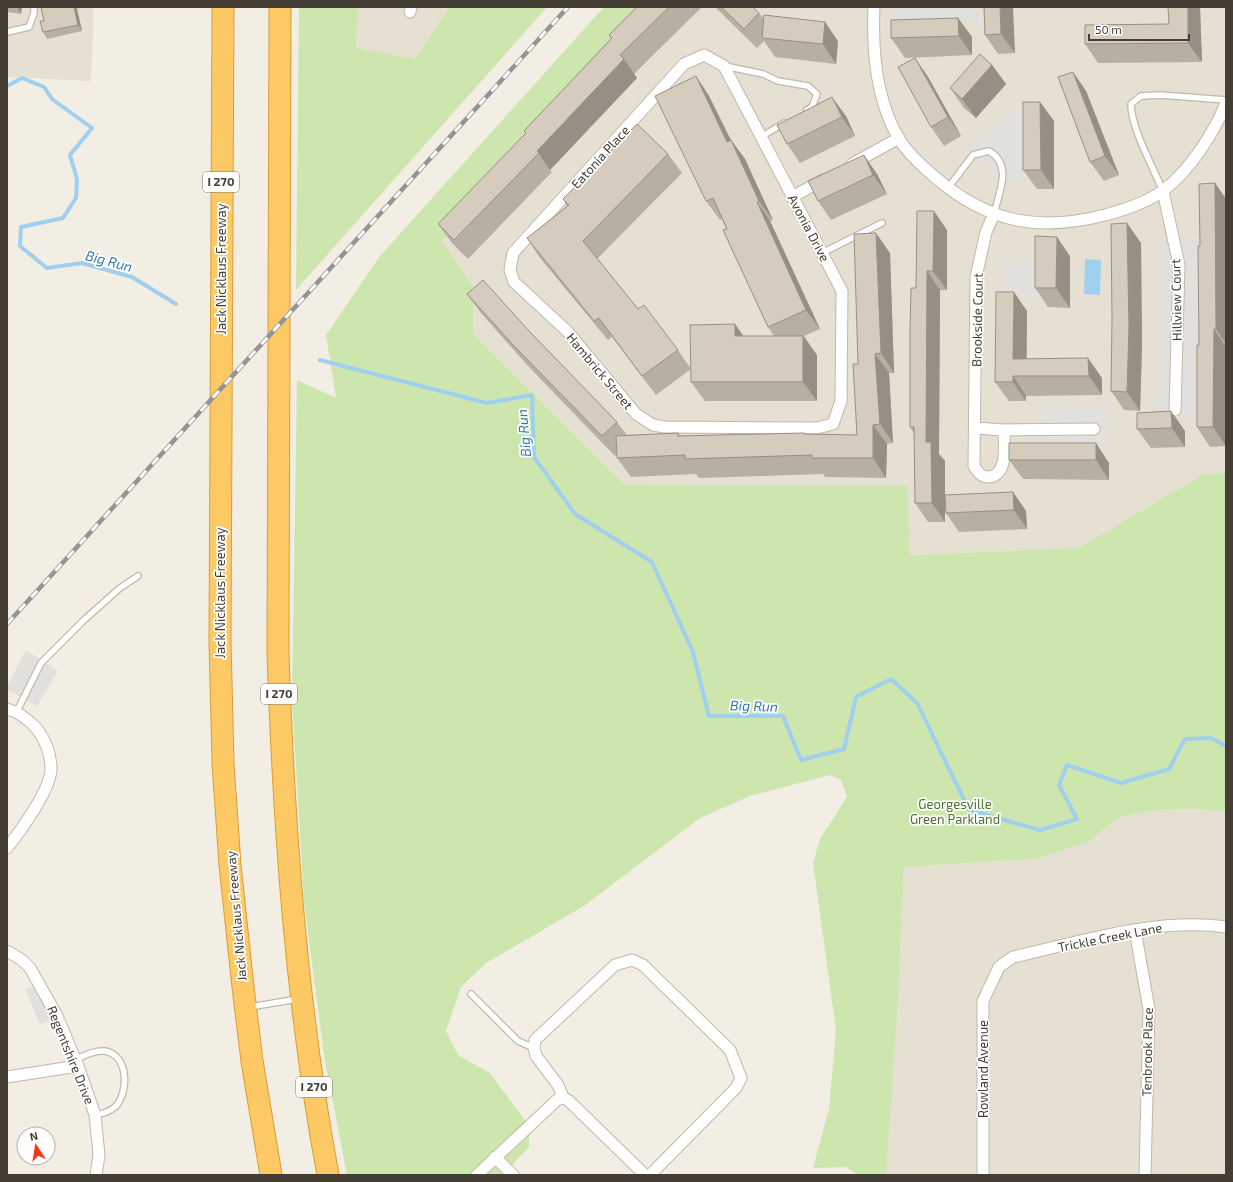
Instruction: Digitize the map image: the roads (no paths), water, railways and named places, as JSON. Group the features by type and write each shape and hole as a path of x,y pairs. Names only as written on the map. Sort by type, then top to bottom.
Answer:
{"highway":[{"name":"Jack Nicklaus Freeway","path":"223,7 220,383 220,674 223,763 230,864 245,1007 265,1148 271,1175"},
{"name":"I 270","path":"280,7 278,654 283,776 302,999 320,1132 328,1175"}],"street":[{"path":"874,7 879,90 899,138 910,153 948,188 972,205 994,214 1021,221 1051,224 1088,219 1125,210 1163,190 1187,167 1209,139 1226,102"},
{"name":"Eatonia Place","path":"510,270 513,253 684,64 704,55 724,66"},
{"name":"Avonia Drive","path":"724,66 842,291 841,400 833,424"},
{"path":"845,168 899,138"},
{"path":"792,197 831,176"},
{"name":"Hillview Court","path":"1163,190 1179,265 1175,410"},
{"name":"Brookside Court","path":"994,214 986,232 976,276 974,466 978,473 985,477 993,477 1000,472 1003,466 1004,430"},
{"name":"Hambrick Street","path":"510,270 514,282 567,331 636,414 653,425 665,427 816,428 833,424"},
{"path":"975,428 1004,430 1094,429"},
{"path":"7,848 20,833 47,786 51,769 46,745 41,735 12,710"},
{"name":"Trickle Creek Lane","path":"999,968 1013,957 1135,930 1195,924 1226,927"},
{"name":"Tenbrook Place","path":"1135,930 1149,1009 1145,1175"},
{"name":"Regentshire Drive","path":"7,951 22,960 30,968 57,1016 76,1062 95,1115 99,1154 96,1175"},
{"path":"645,1175 569,1101 563,1097 558,1085 536,1056 534,1048 536,1040 615,965 632,960 643,965 730,1050 741,1078 736,1088 650,1175"},
{"name":"Rowland Avenue","path":"983,1175 983,1001 999,968"},
{"path":"7,1077 76,1062"},
{"path":"477,1175 557,1100 563,1097"},
{"path":"495,1157 513,1175"}],"lane":[{"path":"7,32 29,27 34,13 34,7"},
{"path":"724,66 763,74 778,80 808,86 817,94 812,107 799,115"},
{"path":"1163,190 1136,126 1131,112 1132,104 1141,96 1160,95 1226,102"},
{"path":"760,137 793,118"},
{"path":"948,188 973,155 989,151 997,156 1004,172 994,214"},
{"path":"822,253 882,223"},
{"path":"12,710 40,663 96,609 120,588 138,576"},
{"path":"471,994 518,1041 534,1048"},
{"path":"245,1007 302,999"},
{"path":"76,1062 90,1053 106,1051 113,1054 123,1068 125,1086 120,1100 110,1111 95,1115"}],"water":[{"path":"1085,259 1101,260 1100,295 1084,294"}],"waterway":[{"name":"Big Run","path":"7,86 22,78 44,87 52,99 92,128 70,155 77,179 76,198 63,218 21,227 20,246 47,268 82,263 132,277 176,304"},
{"name":"Big Run","path":"320,360 487,403 532,395 534,457 575,514 652,562 693,652 709,716 783,716 801,760 844,749 856,697 891,679 917,703 969,810 1040,830 1077,819 1059,785 1067,765 1121,783 1169,769 1185,739 1211,738 1226,746"}],"railway":[{"path":"7,624 568,7"}],"park label":[{"name":"Georgesville Green Parkland","path":"955,812"}]}
